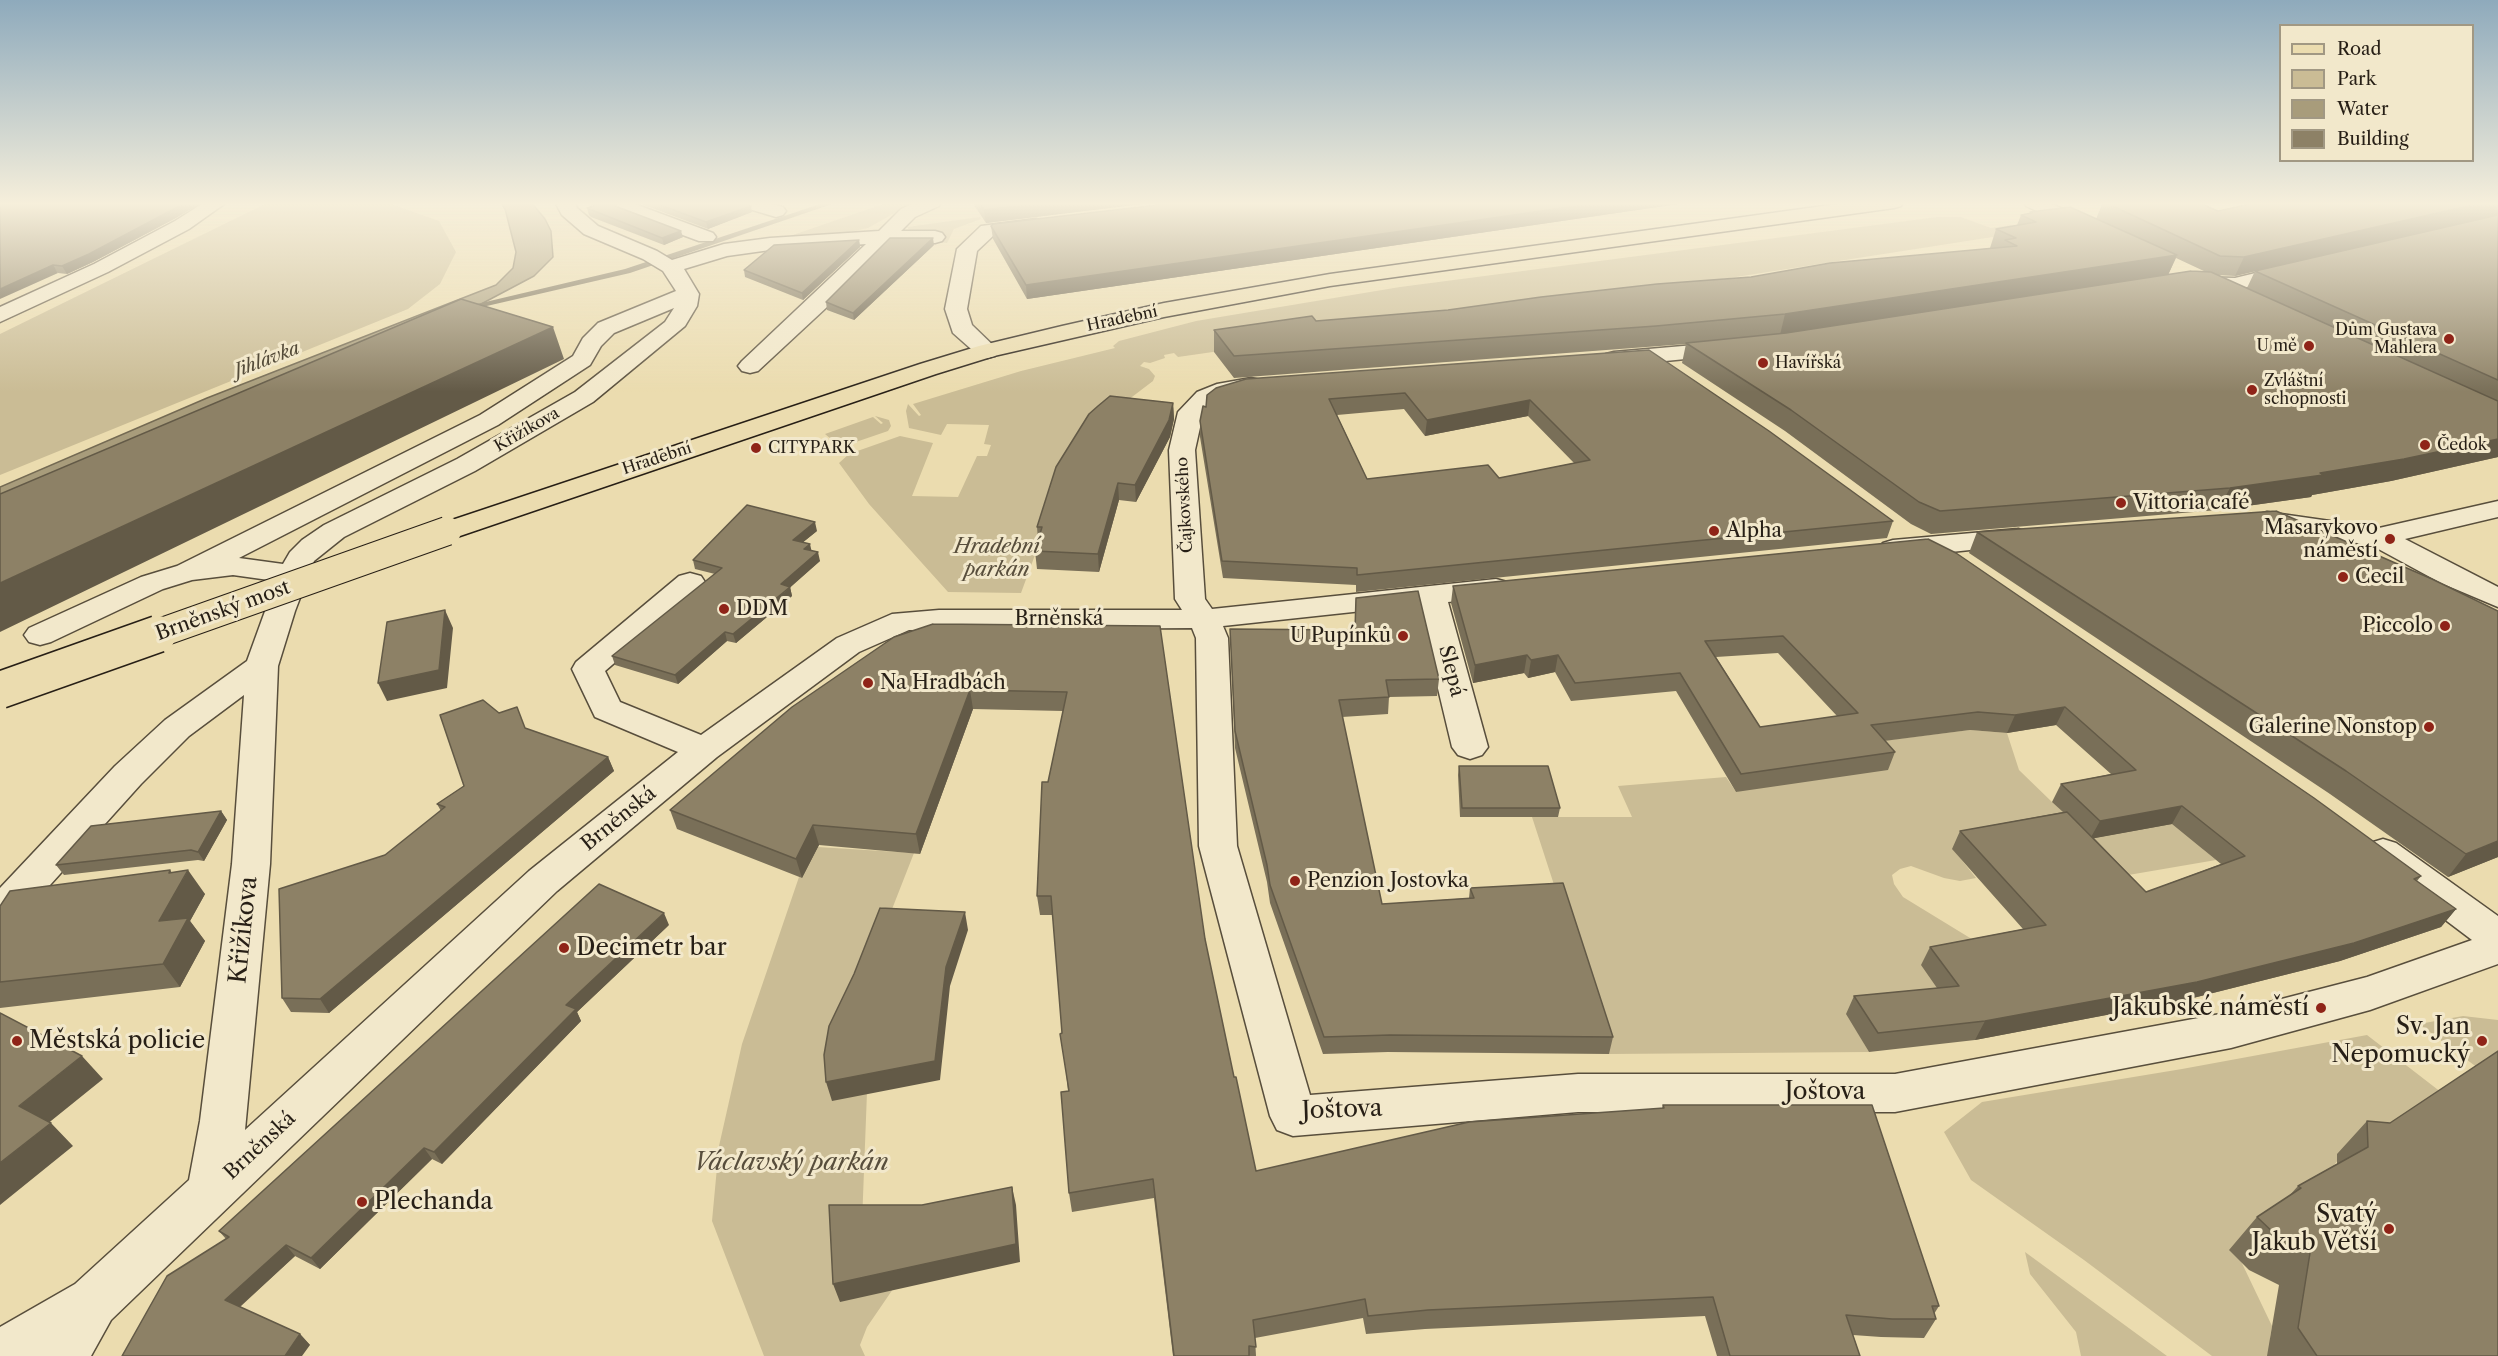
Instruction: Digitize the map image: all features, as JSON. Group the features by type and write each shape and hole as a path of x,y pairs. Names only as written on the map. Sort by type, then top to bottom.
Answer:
{"main road":[{"name":"Hradební","path":"447,531 787,415 987,351 1164,310 1330,280 1436,265"},
{"name":"Brněnský most","path":"0,690 447,531"}],"street":[{"path":"0,315 106,265"},
{"path":"188,572 489,420 582,360 591,343 606,328 688,294 678,275 667,265"},
{"path":"750,366 833,289 855,265"},
{"path":"964,265 956,309 961,328 987,351"},
{"path":"2174,277 2208,284 2235,284 2314,265"},
{"path":"2208,284 2251,303"},
{"name":"Křižíkova","path":"211,1192 223,1121 251,864 262,666 300,558 312,546 334,531 466,465 585,397 674,326 686,306 688,294"},
{"path":"1592,361 1757,346"},
{"path":"1652,356 1680,376"},
{"name":"Čajkovského","path":"1204,619 1190,599 1182,450 1191,412 1206,397 1236,387 1270,383"},
{"path":"2379,537 2498,509"},
{"path":"2246,520 2277,522 2379,537 2452,577 2498,598"},
{"path":"1890,525 1961,562 1980,575"},
{"path":"1867,551 2045,536"},
{"path":"40,635 152,583 188,572 233,566 293,575"},
{"path":"690,582 588,669 607,709 649,725 670,737 705,749"},
{"name":"Brněnská","path":"0,1356 93,1302 543,881 705,749 848,645 903,621 1204,619 1526,585"},
{"name":"Slepá","path":"1431,594 1470,747"},
{"name":"Joštova","path":"1204,619 1212,638 1218,846 1293,1116 1578,1093 1895,1093 2231,1030 2370,993 2498,947"},
{"path":"8,906 128,775 177,728 262,666"},
{"path":"2362,838 2498,937"},
{"path":"8,906 72,891"},
{"path":"62,1356 93,1302"}],"green space":[{"path":"140,265 449,265 440,284 408,309 0,475 0,334"},
{"name":"Hradební parkán","path":"1567,265 1811,265 1178,357 1174,353 1164,355 1165,358 1150,363 1144,362 1140,366 1149,369 1155,376 1153,381 1099,422 1039,544 1021,593 948,592 869,504 839,463 849,454 900,436 933,443 912,496 958,497 977,456 987,456 991,445 984,444 989,425 947,424 941,435 909,428 906,411 908,404 919,416 921,415 913,404 1021,371 1115,348 1113,346 1119,341 1196,321 1400,287"},
{"path":"875,416 889,420 891,426 888,431 850,444 835,443 828,440 831,439 825,434 873,417 881,424 883,423"},
{"path":"1970,730 2007,733 2019,770 2052,802 2189,821 2204,850 2216,860 2105,879 1953,849 1976,878 1960,881 1944,878 1911,866 1900,869 1892,875 1894,884 1903,897 1975,941 1949,1005 1847,1014 1869,1052 1609,1054 1532,817 1632,817 1618,786 1726,777 1736,792 1864,743"},
{"name":"Václavský parkán","path":"818,847 914,853 885,927 867,1092 862,1223 893,1289 867,1327 860,1345 865,1356 764,1356 712,1221 719,1146 742,1044 799,877 802,878"},
{"path":"2463,1016 2498,1020 2498,1069 2486,1074 2419,1024"},
{"path":"2367,1035 2446,1096 2340,1157 2318,1188 2238,1255 2272,1326 2270,1338 2277,1356 2212,1356 2084,1260 1971,1180 1944,1132 1982,1102"},
{"path":"2025,1252 2167,1356 2081,1356 2076,1332 2030,1274"}],"water":[{"path":"514,265 545,265 534,276 466,312 0,502 0,487 207,398 496,285"}],"building":[{"path":"0,265 52,265 0,289"},
{"path":"750,265 832,265 802,293 744,270"},
{"path":"863,265 904,265 853,313 826,302"},
{"path":"1014,265 1163,265 1026,285"},
{"path":"1817,265 2109,265 1785,314 1656,326 1234,356 1214,330 1312,316 1316,321 1448,310 1657,284 1751,277"},
{"path":"2280,265 2498,265 2498,380 2255,271"},
{"path":"2191,271 2211,272 2498,401 2498,439 2404,459 2320,473 2323,475 2230,488 1940,511 1919,502 1791,410 1686,343 1786,333"},
{"path":"461,299 553,327 0,583 0,494"},
{"path":"1649,350 1769,431 1893,521 1357,575 1357,568 1222,561 1200,421 1203,406 1206,407 1207,395 1216,388 1246,379","holes":["1405,393 1427,420 1530,400 1590,460 1499,478 1488,465 1367,479 1329,399"]},
{"path":"1110,396 1173,403 1169,420 1135,485 1118,483 1098,554 1035,551 1042,527 1037,527 1056,467 1089,414"},
{"name":"DDM","path":"747,505 815,522 793,540 810,544 804,549 818,552 781,584 790,587 733,634 725,632 675,675 612,656 722,568 693,560"},
{"path":"2276,511 2432,579 2498,611 2498,841 2466,854 2346,771 1977,532"},
{"path":"1928,539 1956,553 2314,798 2421,876 2414,879 2456,909 2354,943 2197,982 1985,1021 1878,1033 1854,996 1959,986 1930,947 2046,925 1960,831 2067,812 2146,892 2245,856 2182,806 2100,821 2061,784 2136,770 2065,707 2015,715 1978,712 1871,725 1895,752 1741,774 1680,673 1575,683 1558,655 1531,660 1527,655 1475,665 1453,586","holes":["1783,636 1858,713 1760,727 1705,641"]},
{"path":"1418,591 1439,679 1386,680 1389,697 1339,700 1382,904 1474,898 1470,888 1563,883 1613,1037 1390,1035 1324,1037 1270,885 1235,731 1230,629 1355,630 1356,598"},
{"path":"445,610 439,670 378,683 387,622"},
{"path":"933,624 1160,626 1205,939 1256,1171 1469,1122 1664,1108 1663,1105 1872,1105 1939,1306 1932,1306 1936,1319 1892,1319 1846,1315 1860,1356 1730,1356 1713,1297 1428,1310 1368,1316 1365,1299 1253,1320 1256,1347 1249,1346 1249,1356 1174,1356 1153,1179 1069,1193 1061,1092 1069,1091 1060,1034 1062,1033 1051,896 1037,896 1042,782 1048,782 1067,692 970,690 916,834 813,825 796,859 670,810 792,707 894,637"},
{"path":"483,700 499,713 517,707 525,728 608,757 320,999 282,998 279,889 385,855 445,807 437,804 464,786 440,715"},
{"path":"1459,766 1548,766 1560,808 1462,808"},
{"path":"221,811 198,852 191,850 56,865 91,826"},
{"path":"170,870 169,873 188,870 159,921 188,918 163,964 0,982 0,906 10,891"},
{"path":"599,884 664,913 566,1005 576,1009 434,1152 424,1148 311,1258 286,1245 225,1300 300,1334 285,1356 122,1356 167,1276 229,1237 219,1231"},
{"path":"880,908 965,912 946,967 935,1061 826,1082 824,1055 829,1026 854,974"},
{"path":"0,1013 82,1056 19,1106 51,1123 0,1163"},
{"name":"Svatý Jakub Větší","path":"2498,1051 2498,1356 2317,1356 2298,1328 2310,1253 2278,1237 2257,1217 2301,1188 2298,1186 2368,1147 2367,1121 2390,1123"},
{"path":"1012,1187 1016,1244 833,1284 829,1205 922,1205"}],"waterway":[{"path":"465,308 644,265"}],"place":[{"name":"Dům Gustava Mahlera","path":"2449,339"},
{"name":"U mě","path":"2309,346"},
{"name":"Havířská","path":"1763,363"},
{"name":"Zvláštní schopnosti","path":"2252,390"},
{"name":"Čedok","path":"2425,445"},
{"name":"CITYPARK","path":"756,448"},
{"name":"Vittoria café","path":"2121,503"},
{"name":"Alpha","path":"1714,531"},
{"name":"Masarykovo náměstí","path":"2390,539"},
{"name":"Cecil","path":"2343,577"},
{"name":"DDM","path":"724,609"},
{"name":"Piccolo","path":"2445,626"},
{"name":"U Pupínků","path":"1403,636"},
{"name":"Na Hradbách","path":"868,683"},
{"name":"Galerine Nonstop","path":"2429,727"},
{"name":"Penzion Jostovka","path":"1295,881"},
{"name":"Decimetr bar","path":"564,948"},
{"name":"Jakubské náměstí","path":"2321,1008"},
{"name":"Městská policie","path":"17,1041"},
{"name":"Sv. Jan Nepomucký","path":"2482,1041"},
{"name":"Plechanda","path":"362,1202"},
{"name":"Svatý Jakub Větší","path":"2389,1229"}],"water label":[{"name":"Jihlávka","path":"267,360"}]}
